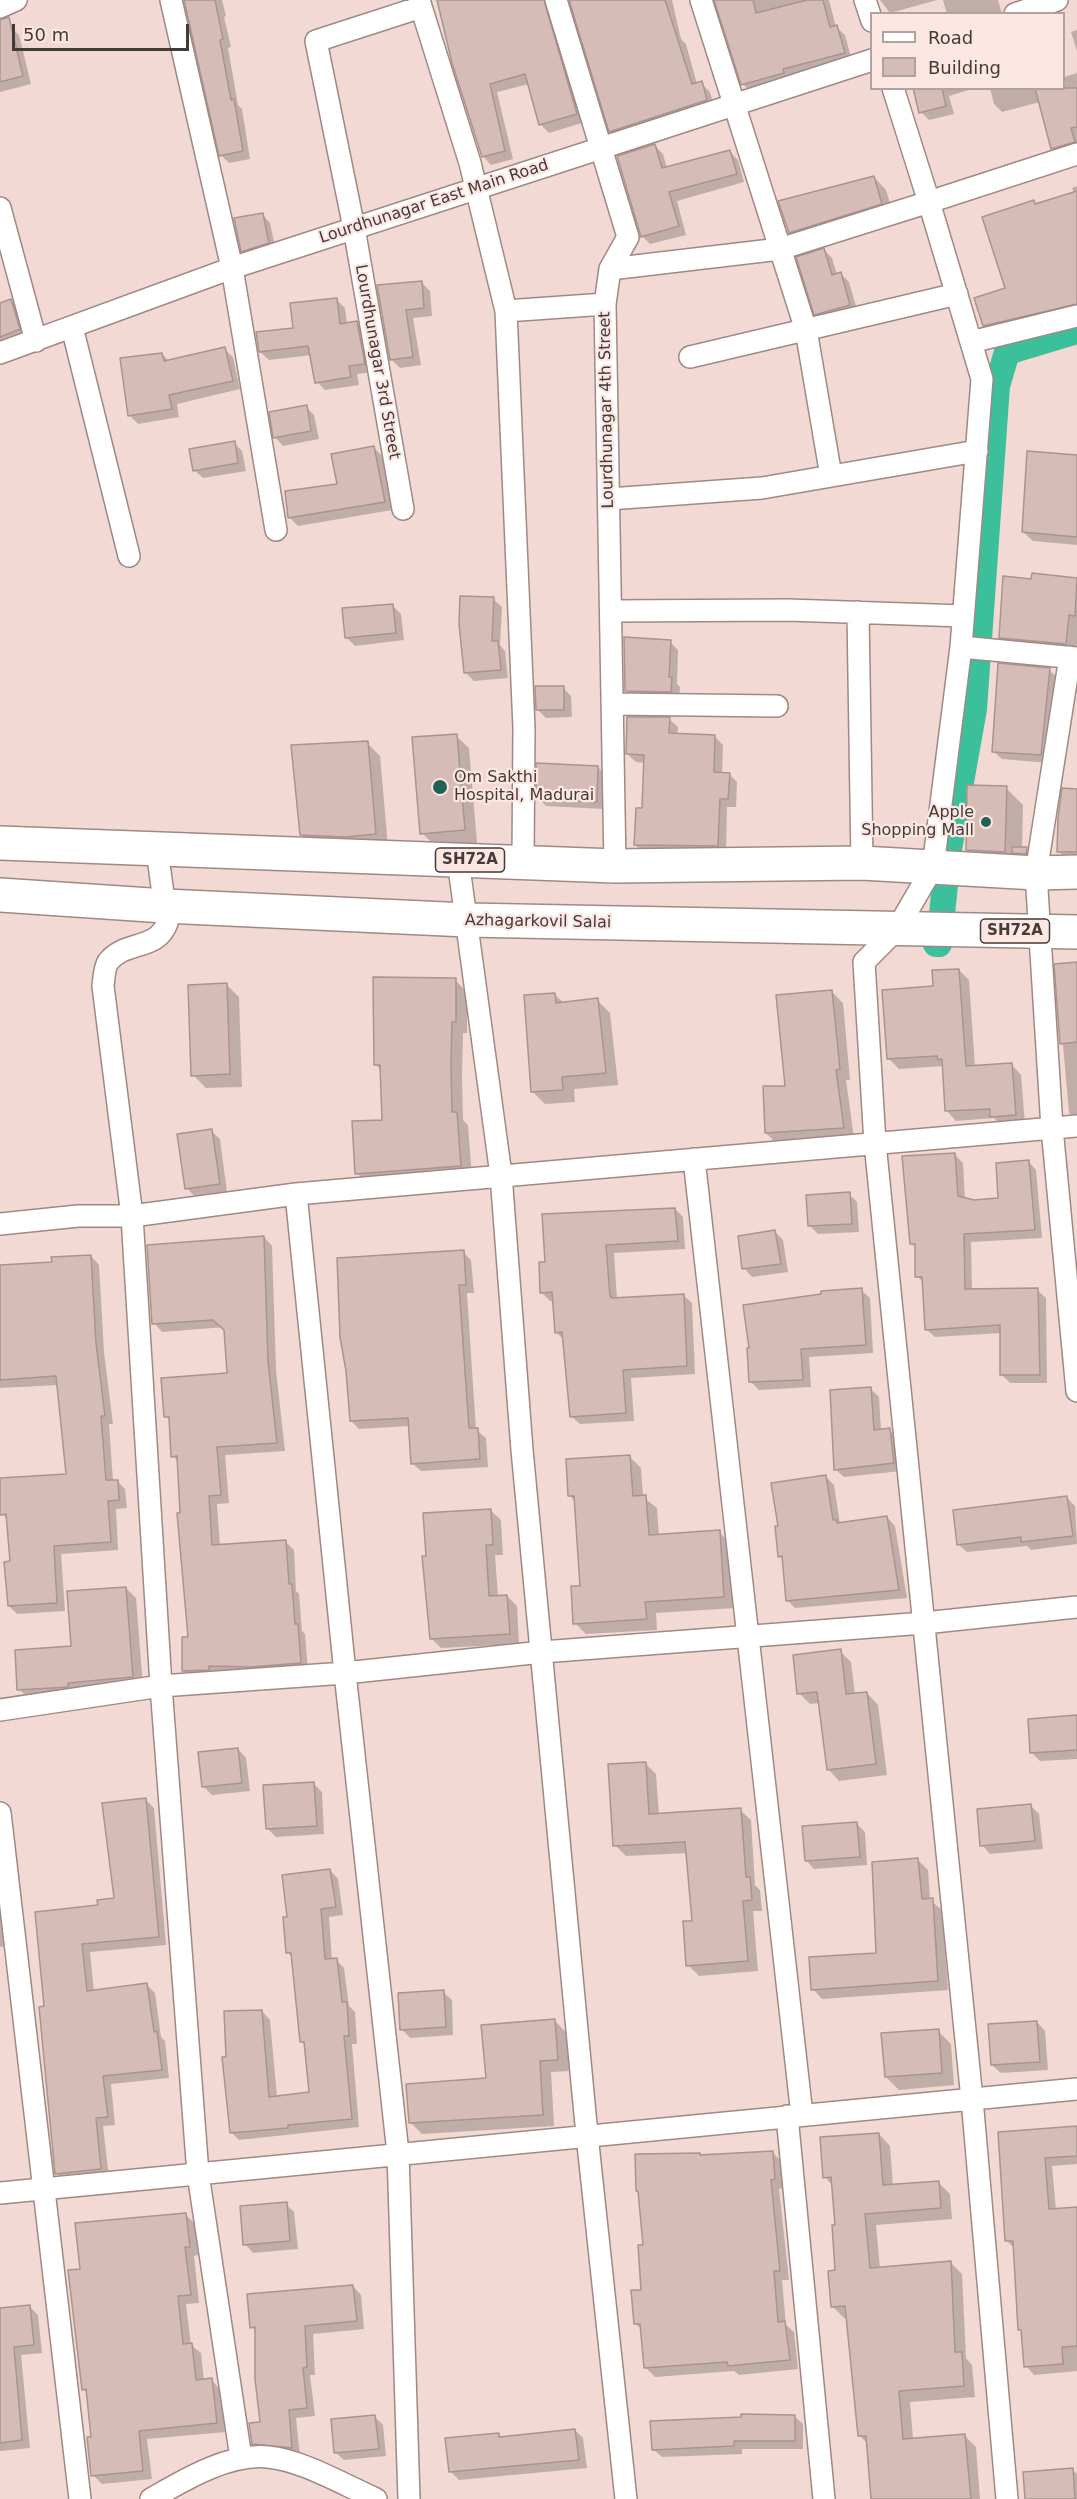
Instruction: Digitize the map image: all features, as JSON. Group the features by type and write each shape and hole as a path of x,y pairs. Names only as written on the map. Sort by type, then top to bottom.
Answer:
{"main road":[{"name":"SH72A","path":"0,843 615,866 861,863 1036,873 1077,872"},
{"name":"Azhagarkovil Salai","path":"0,895 166,914 468,927 889,937 942,930 1077,932"}],"street":[{"path":"0,7 16,0"},
{"path":"171,0 232,268 276,530"},
{"path":"556,0 628,237 610,269 605,304"},
{"path":"701,0 806,330 831,476"},
{"path":"865,0 870,15"},
{"path":"1021,12 1057,0"},
{"path":"420,4 476,189 507,311 524,728 523,861"},
{"name":"Lourdhunagar 3rd Street","path":"403,509 354,228 316,42 420,4"},
{"name":"Lourdhunagar East Main Road","path":"0,353 232,268 870,61"},
{"path":"894,90 982,380 963,616 971,648 943,868 889,937 864,962 875,1143 972,2099 1007,2499"},
{"path":"610,269 780,249 1077,154"},
{"path":"0,208 36,341"},
{"path":"690,357 957,294"},
{"name":"Lourdhunagar 4th Street","path":"507,311 605,304 615,866"},
{"path":"971,342 1077,316"},
{"path":"72,327 129,555"},
{"path":"609,499 762,488 977,451"},
{"path":"612,610 858,612 963,616"},
{"path":"858,612 861,863"},
{"path":"971,648 1073,657 1036,873 1052,1128 1077,1391"},
{"path":"613,704 777,706"},
{"path":"157,850 166,914 163,933 155,940 122,950 107,963 103,986 132,1216 161,1686 198,2174 242,2458"},
{"path":"458,860 501,1175 522,1450 587,2135 626,2499"},
{"path":"0,1224 78,1216 132,1216 296,1194 1077,1126"},
{"path":"694,1159 748,1636 795,2115 824,2499"},
{"path":"296,1194 345,1674 398,2153 409,2499"},
{"path":"0,1710 161,1686 345,1674 542,1652 924,1623 1077,1607"},
{"path":"0,1813 80,2499"},
{"path":"0,2193 1077,2089"},
{"path":"151,2499 173,2486 242,2458 268,2457 292,2463 375,2499"}],"building":[{"path":"184,0 215,0 231,100 234,99 243,151 219,156"},
{"path":"437,0 544,0 577,114 539,125 525,74 490,84 505,151 482,157 452,63"},
{"path":"569,0 665,0 692,84 702,81 707,100 609,132"},
{"path":"714,0 753,0 756,13 807,0 823,0 830,27 837,25 845,53 783,69 784,73 741,85"},
{"path":"9,17 23,76 0,82 0,20"},
{"path":"1077,88 1077,127 1071,128 1075,142 1051,149 1036,90"},
{"path":"913,90 942,90 946,106 919,113"},
{"path":"655,144 662,168 730,150 737,174 669,192 679,226 641,237 617,156"},
{"path":"874,176 882,204 789,233 778,201"},
{"path":"1077,191 1077,304 983,326 974,298 1005,288 982,217 1034,200 1035,204"},
{"path":"263,213 269,243 241,252 234,218"},
{"path":"824,248 832,275 841,272 850,305 814,315 796,257"},
{"path":"422,281 424,308 406,310 413,357 390,360 377,285"},
{"path":"337,298 340,324 357,321 365,364 349,366 351,377 315,383 308,346 259,352 256,332 293,328 290,303"},
{"path":"11,299 20,329 0,337 0,303"},
{"path":"225,347 233,381 169,395 172,409 128,416 120,358 162,353 164,361"},
{"path":"307,405 311,431 273,438 269,412"},
{"path":"235,441 238,463 193,471 189,449"},
{"path":"374,446 385,502 288,518 285,491 337,484 331,454"},
{"path":"1027,451 1077,455 1077,537 1022,532"},
{"path":"1032,573 1077,578 1075,616 1069,615 1066,644 999,638 1003,576 1031,579"},
{"path":"460,596 494,597 492,641 498,641 501,670 464,673 459,624"},
{"path":"393,604 396,633 345,638 342,608"},
{"path":"624,637 671,640 669,677 672,677 671,692 625,691"},
{"path":"998,663 1050,668 1041,755 992,752"},
{"path":"535,686 564,686 564,710 536,710"},
{"path":"627,717 670,717 669,733 715,735 714,772 730,773 728,799 720,799 718,846 634,845 636,808 642,808 644,755 626,754"},
{"path":"457,734 465,830 420,834 412,737"},
{"path":"368,741 376,834 346,837 300,835 291,745"},
{"path":"536,763 598,766 597,802 536,798"},
{"name":"Apple Shopping Mall","path":"967,785 1007,786 1005,852 966,850"},
{"path":"1062,788 1077,789 1077,852 1057,852"},
{"path":"1012,847 1027,847 1026,854 1012,853"},
{"path":"1077,962 1077,1042 1060,1044 1054,964"},
{"path":"959,969 966,1066 1012,1063 1016,1115 990,1117 990,1109 945,1111 942,1059 938,1060 937,1056 887,1059 882,990 933,986 932,970"},
{"path":"373,977 456,978 456,1022 452,1022 452,1112 457,1112 461,1166 355,1174 352,1121 382,1120 380,1065 374,1065"},
{"path":"227,983 230,1074 191,1076 188,985"},
{"path":"832,990 840,1069 836,1070 844,1128 765,1133 763,1086 785,1086 776,995"},
{"path":"555,993 556,1003 598,998 606,1073 562,1077 563,1090 531,1092 524,995"},
{"path":"212,1129 220,1184 185,1189 177,1134"},
{"path":"955,1153 958,1196 974,1200 998,1198 996,1163 1029,1160 1035,1230 964,1234 965,1289 1038,1288 1040,1375 1000,1375 1000,1325 925,1330 922,1277 915,1277 915,1244 910,1244 902,1156"},
{"path":"850,1192 852,1224 808,1226 806,1195"},
{"path":"675,1208 678,1241 606,1245 612,1298 684,1294 687,1366 623,1370 626,1413 570,1417 562,1332 555,1333 552,1292 540,1293 539,1262 545,1262 542,1214"},
{"path":"775,1230 781,1264 742,1269 738,1236"},
{"path":"264,1236 268,1361 277,1443 217,1447 221,1495 209,1496 212,1545 286,1540 289,1584 292,1584 301,1663 250,1667 209,1666 209,1670 182,1671 182,1637 188,1637 177,1513 180,1513 177,1456 171,1457 169,1417 164,1417 161,1378 227,1373 224,1330 213,1320 152,1324 147,1245"},
{"path":"464,1250 466,1285 459,1285 469,1428 478,1428 480,1459 411,1464 408,1418 350,1421 346,1371 340,1337 337,1258"},
{"path":"91,1255 96,1343 105,1416 101,1416 106,1480 118,1480 119,1500 108,1501 111,1542 54,1546 57,1603 8,1606 4,1562 10,1561 6,1514 0,1515 0,1478 66,1474 56,1376 0,1380 0,1265 52,1262 51,1257"},
{"path":"862,1288 866,1345 801,1349 803,1380 749,1382 747,1348 749,1348 743,1305 821,1294 821,1291"},
{"path":"871,1387 874,1430 890,1428 894,1463 834,1470 830,1390"},
{"path":"630,1455 633,1496 646,1495 649,1535 720,1530 724,1597 645,1602 647,1619 573,1624 571,1586 580,1586 574,1496 568,1496 566,1459"},
{"path":"826,1475 833,1520 837,1520 837,1523 887,1516 899,1590 786,1601 782,1556 778,1557 775,1526 778,1526 771,1483"},
{"path":"1067,1496 1073,1536 1021,1542 1021,1537 957,1545 953,1510"},
{"path":"491,1509 493,1545 486,1545 489,1596 507,1595 510,1634 430,1639 422,1556 426,1556 423,1513"},
{"path":"126,1587 133,1677 68,1683 68,1687 17,1690 15,1650 71,1646 67,1591"},
{"path":"841,1649 846,1694 867,1692 876,1764 827,1770 817,1692 797,1694 793,1655"},
{"path":"1077,1715 1077,1750 1030,1753 1028,1719"},
{"path":"238,1748 242,1783 202,1787 198,1752"},
{"path":"646,1762 649,1814 741,1808 746,1877 750,1877 752,1900 743,1901 748,1961 686,1966 683,1921 692,1921 685,1842 613,1846 608,1764"},
{"path":"314,1782 317,1826 266,1829 263,1785"},
{"path":"146,1798 159,1937 82,1944 87,1991 147,1983 162,2070 103,2076 108,2117 96,2118 101,2169 55,2174 39,2007 44,2006 35,1912 98,1905 97,1900 114,1898 102,1803"},
{"path":"1031,1804 1035,1841 980,1846 977,1809"},
{"path":"857,1822 860,1857 805,1861 802,1826"},
{"path":"918,1858 922,1899 933,1898 938,1981 811,1990 809,1957 876,1953 872,1862"},
{"path":"330,1869 336,1907 321,1909 325,1959 337,1958 342,2002 347,2002 349,2036 344,2036 352,2119 230,2133 222,2057 226,2057 224,2011 262,2010 269,2097 309,2092 304,2042 300,2042 291,1953 286,1953 283,1917 287,1917 282,1875"},
{"path":"444,1990 446,2027 400,2030 398,1993"},
{"path":"555,2019 558,2060 540,2061 543,2115 409,2123 406,2084 486,2078 481,2025"},
{"path":"1037,2021 1040,2062 991,2065 988,2024"},
{"path":"939,2029 942,2073 885,2077 881,2033"},
{"path":"1077,2126 1077,2156 1045,2158 1049,2209 1077,2207 1077,2346 1062,2347 1063,2364 1024,2367 1021,2330 1018,2330 1013,2241 1005,2241 998,2132"},
{"path":"879,2133 883,2185 939,2181 941,2208 865,2214 870,2268 951,2261 955,2352 962,2352 964,2386 899,2391 903,2439 965,2434 971,2499 871,2499 866,2436 858,2436 845,2306 831,2307 828,2271 835,2270 832,2225 835,2225 831,2177 823,2178 820,2137"},
{"path":"773,2151 775,2179 771,2180 780,2271 774,2271 778,2322 785,2321 790,2360 728,2366 727,2362 644,2368 640,2324 634,2324 631,2290 641,2290 638,2245 643,2245 638,2191 636,2191 635,2154 700,2153 700,2155"},
{"path":"287,2202 290,2241 243,2245 240,2206"},
{"path":"186,2213 190,2247 185,2247 191,2295 178,2296 183,2344 192,2343 196,2380 212,2378 217,2423 139,2431 143,2471 91,2476 87,2437 91,2437 86,2389 82,2390 68,2270 80,2269 75,2223"},
{"path":"353,2285 357,2321 305,2326 307,2367 303,2368 307,2408 289,2410 292,2448 252,2444 249,2423 260,2422 255,2379 255,2327 250,2328 247,2294"},
{"path":"30,2305 34,2345 14,2347 22,2440 0,2443 0,2308"},
{"path":"741,2414 795,2415 795,2441 734,2441 734,2446 652,2450 650,2421 741,2417"},
{"path":"375,2415 379,2449 334,2453 331,2419"},
{"path":"575,2429 579,2460 449,2472 445,2438 499,2433 499,2437"},
{"path":"1073,2468 1075,2499 1025,2499 1023,2472"}],"waterway":[{"path":"936,944 939,944 948,855 974,709 997,386 1007,352 1077,331"}],"place":[{"name":"Om Sakthi Hospital, Madurai","path":"440,787"},
{"name":"Apple Shopping Mall","path":"986,822"}]}
